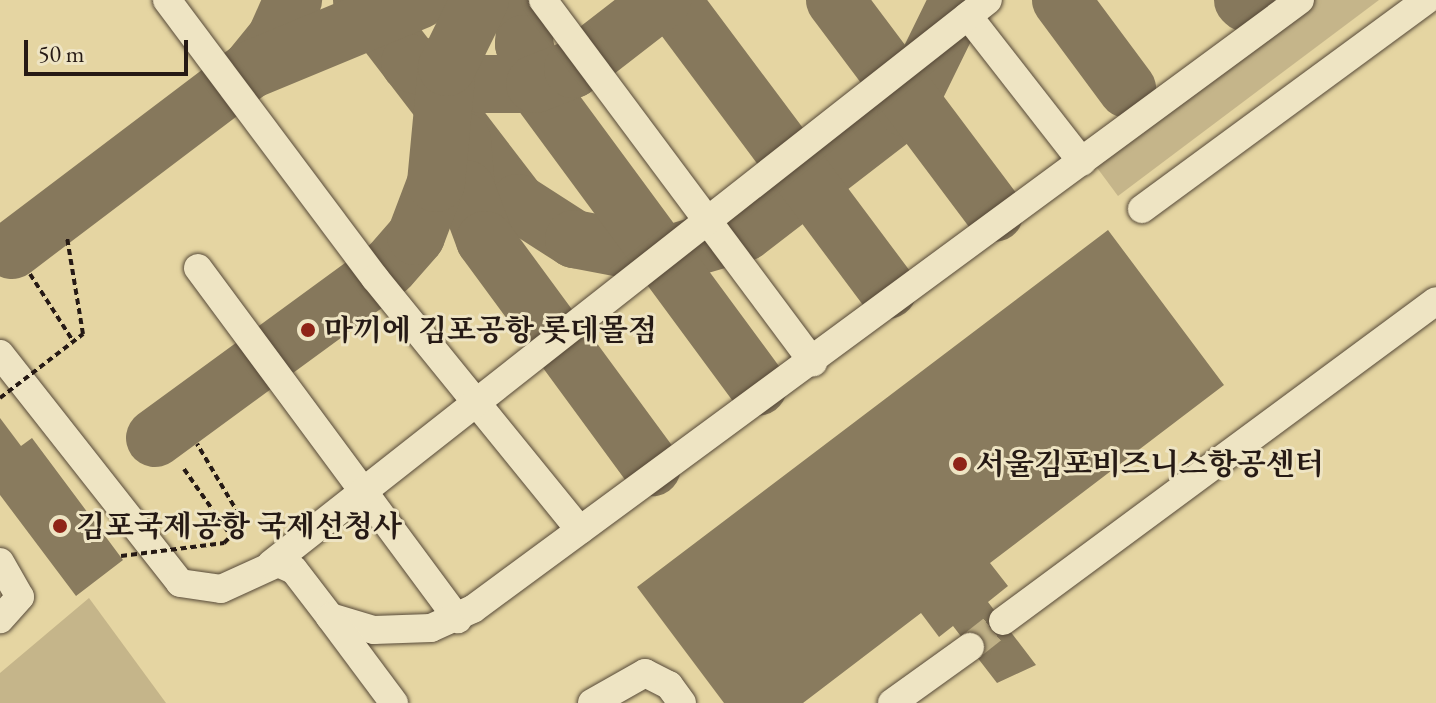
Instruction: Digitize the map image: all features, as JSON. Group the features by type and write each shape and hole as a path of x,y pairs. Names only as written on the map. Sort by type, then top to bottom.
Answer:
{"lane":[{"path":"167,0 476,402 580,530"},
{"path":"543,0 813,362"},
{"path":"330,617 390,631 458,619 813,362 1300,0"},
{"path":"1142,209 1426,0"},
{"path":"0,354 180,583 221,589 271,564 978,8 1082,162"},
{"path":"198,268 458,619"},
{"path":"1003,621 1436,301"},
{"path":"0,562 20,597 0,619"},
{"path":"271,564 294,570 394,703"},
{"path":"892,703 970,647"},
{"path":"592,703 645,673 669,685 682,703"}],"path":[{"path":"0,398 83,334 67,237"},
{"path":"30,274 73,341"},
{"path":"121,556 224,543 244,523 197,444"},
{"path":"184,469 231,536"}],"shaded area":[{"path":"1303,0 1379,0 1118,196 1092,161"},
{"path":"89,598 166,703 0,703 0,673"}],"building":[{"name":"서울김포비즈니스항공센터","path":"1108,230 1224,385 990,563 1008,586 988,602 1036,665 997,683 953,626 939,637 921,613 803,703 724,703 637,587"},
{"name":"김포국제공항 국제선청사","path":"0,418 21,446 32,438 123,560 76,596 0,495"}],"taxiway":[{"path":"250,70 276,38 293,0"},
{"path":"362,0 518,203 574,239 663,256 745,232 906,108 959,0"},
{"path":"12,250 250,70 419,0"},
{"path":"155,438 389,267 416,236 436,183 447,67 480,0"},
{"path":"527,0 524,44 535,84 758,387"},
{"path":"410,63 482,84 535,84 573,69 662,0"},
{"path":"671,0 888,290"},
{"path":"835,0 995,213"},
{"path":"1061,0 1127,89"},
{"path":"1243,0 1246,3"},
{"path":"462,141 466,189 485,240 652,467"}],"tunnel":[{"path":"970,647 1003,621"}],"place":[{"name":"마끼에 김포공항 롯데몰점","path":"308,330"},
{"name":"서울김포비즈니스항공센터","path":"960,464"},
{"name":"김포국제공항 국제선청사","path":"60,526"}]}
